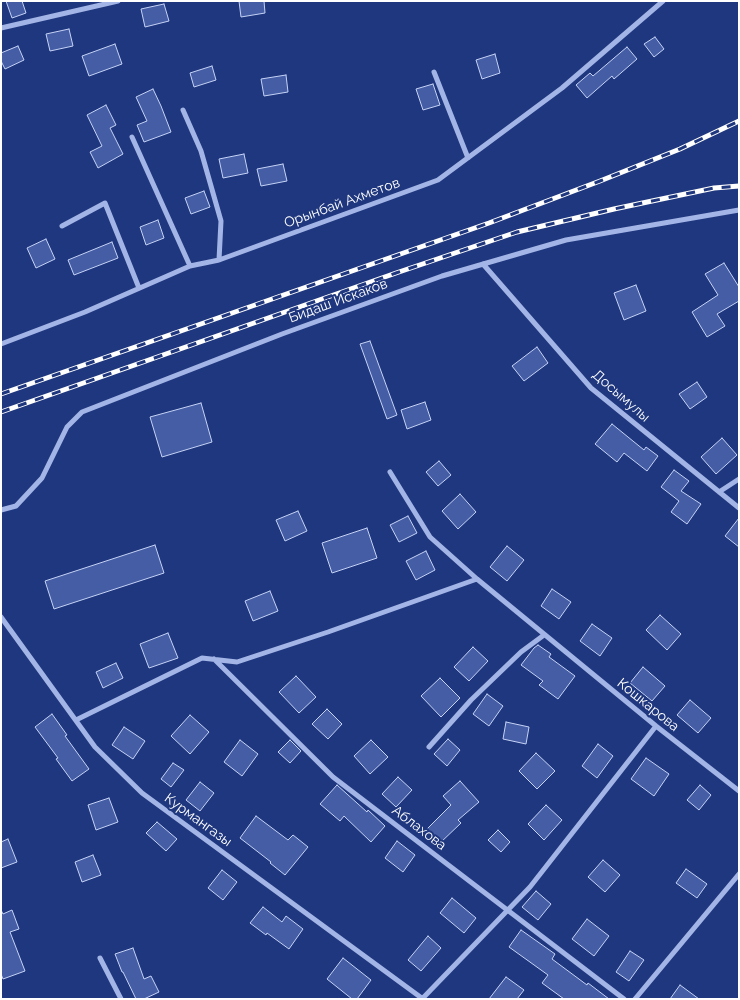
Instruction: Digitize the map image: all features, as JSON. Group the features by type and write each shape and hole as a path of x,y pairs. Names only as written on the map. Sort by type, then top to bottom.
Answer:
{"street":[{"path":"1,28 118,1"},
{"name":"Орынбай Ахметов","path":"1,344 85,312 190,266 219,260 438,180 562,88 662,1"},
{"path":"434,72 468,158"},
{"path":"182,110 201,151 221,222 219,260"},
{"path":"132,137 190,266"},
{"path":"62,226 105,203 139,288"},
{"name":"Бидаш Искаков","path":"1,510 16,506 42,478 68,427 82,412 282,334 442,276 566,240 739,210"},
{"name":"Досымулы","path":"483,264 591,388 739,508"},
{"name":"Кошкарова","path":"390,472 430,537 544,635 739,791"},
{"path":"719,492 739,479"},
{"path":"76,720 202,658 237,662 477,579"},
{"name":"Курмангазы","path":"1,617 95,747 142,793 423,999"},
{"path":"429,747 471,700 521,652 544,635"},
{"name":"Аблахова","path":"214,660 334,777 624,999"},
{"path":"423,999 530,887 656,726"},
{"path":"635,999 739,874"},
{"path":"100,958 121,999"}],"building":[{"path":"6,1 22,1 26,13 12,18"},
{"path":"239,1 264,1 265,13 241,17"},
{"path":"164,4 169,21 145,27 141,9"},
{"path":"69,29 73,46 50,51 46,34"},
{"path":"655,37 664,49 654,57 644,44"},
{"path":"115,44 122,64 89,76 82,56"},
{"path":"18,46 24,60 5,69 1,61 1,53"},
{"path":"627,47 637,59 614,79 612,76 587,98 576,85 590,73 593,76"},
{"path":"495,54 500,73 482,79 476,60"},
{"path":"212,66 216,80 194,87 190,73"},
{"path":"286,75 288,92 264,96 261,79"},
{"path":"433,84 440,105 423,110 416,89"},
{"path":"153,89 171,132 144,142 137,125 147,121 136,97"},
{"path":"106,105 116,125 110,128 123,154 98,168 90,152 102,146 87,115"},
{"path":"244,154 248,173 223,178 219,159"},
{"path":"283,164 287,181 261,186 257,169"},
{"path":"204,191 210,207 191,214 185,198"},
{"path":"158,220 164,238 146,245 140,227"},
{"path":"46,239 55,259 36,268 27,248"},
{"path":"112,242 118,258 74,275 68,260"},
{"path":"724,263 739,287 739,301 717,314 725,326 707,337 692,312 718,295 705,274"},
{"path":"636,285 646,311 624,320 614,293"},
{"path":"370,341 397,415 387,419 360,344"},
{"path":"537,347 548,363 524,381 512,366"},
{"path":"697,382 707,397 690,409 679,394"},
{"path":"425,402 431,420 407,429 401,410"},
{"path":"201,403 212,442 162,457 150,417"},
{"path":"612,424 644,450 646,447 658,456 647,471 624,453 617,462 595,444"},
{"path":"722,438 737,455 716,474 701,457"},
{"path":"439,461 451,475 438,486 426,472"},
{"path":"674,470 689,481 681,491 701,504 687,524 671,512 679,501 661,487"},
{"path":"460,494 476,512 458,529 442,511"},
{"path":"298,511 307,531 285,541 276,520"},
{"path":"408,516 417,533 399,542 390,525"},
{"path":"739,518 739,547 725,536"},
{"path":"367,528 377,558 332,573 322,543"},
{"path":"155,545 164,573 54,609 45,581"},
{"path":"507,546 524,560 507,581 490,567"},
{"path":"426,551 435,570 416,580 406,561"},
{"path":"552,589 571,602 559,619 541,606"},
{"path":"270,591 278,611 253,621 245,601"},
{"path":"660,615 681,634 667,650 646,630"},
{"path":"592,624 612,638 600,656 580,641"},
{"path":"168,633 178,658 149,668 140,644"},
{"path":"538,645 551,654 549,657 575,676 558,699 539,685 543,681 521,665"},
{"path":"473,647 488,661 469,681 454,667"},
{"path":"116,663 123,678 103,688 96,672"},
{"path":"643,667 665,686 652,701 630,683"},
{"path":"296,676 316,697 299,713 279,692"},
{"path":"440,678 460,698 441,717 421,696"},
{"path":"487,694 503,706 489,726 473,714"},
{"path":"690,700 711,718 698,733 677,715"},
{"path":"327,709 342,724 328,739 312,724"},
{"path":"52,714 89,769 72,781 35,727"},
{"path":"190,715 209,732 190,754 171,736"},
{"path":"506,722 529,727 526,744 503,739"},
{"path":"124,727 145,741 133,759 112,745"},
{"path":"448,739 460,750 447,766 434,754"},
{"path":"240,740 258,754 242,776 224,762"},
{"path":"290,740 301,751 290,763 278,752"},
{"path":"371,740 388,757 370,774 354,756"},
{"path":"598,744 613,756 597,778 582,766"},
{"path":"536,753 555,771 537,789 519,771"},
{"path":"646,758 669,774 654,796 631,779"},
{"path":"173,763 184,770 171,787 161,779"},
{"path":"398,777 412,790 396,807 382,794"},
{"path":"460,781 479,802 458,820 461,823 439,844 426,830 451,805 443,796"},
{"path":"200,782 214,793 200,811 186,800"},
{"path":"337,785 385,826 371,842 344,816 340,821 320,804"},
{"path":"700,785 711,795 699,810 687,800"},
{"path":"109,798 118,822 96,830 88,805"},
{"path":"546,805 562,820 544,840 528,824"},
{"path":"256,816 288,840 293,835 308,847 285,875 240,838"},
{"path":"157,822 177,839 166,851 146,833"},
{"path":"498,830 510,842 501,852 488,840"},
{"path":"8,839 17,862 1,868 1,842"},
{"path":"397,841 415,855 403,872 385,858"},
{"path":"93,855 101,875 82,882 75,862"},
{"path":"603,860 620,875 605,892 588,877"},
{"path":"686,869 707,884 697,898 676,883"},
{"path":"222,870 237,882 223,900 208,888"},
{"path":"536,891 551,904 538,920 522,907"},
{"path":"452,898 476,918 464,933 440,913"},
{"path":"263,907 282,922 286,916 303,929 289,949 250,923"},
{"path":"1,910 3,914 12,910 19,929 10,932 25,971 3,979 1,974"},
{"path":"587,919 609,936 594,956 572,939"},
{"path":"521,930 555,954 552,959 609,999 564,999 542,983 548,975 509,947"},
{"path":"428,936 441,948 421,971 408,960"},
{"path":"133,948 144,979 151,976 159,992 144,999 136,999 115,954"},
{"path":"630,951 644,960 629,981 616,972"},
{"path":"343,958 371,980 357,999 352,999 327,979"},
{"path":"506,977 524,990 517,999 489,999"},
{"path":"680,985 699,999 670,999"}],"railway":[{"path":"1,394 489,223 680,149 739,121"},
{"path":"1,412 517,232 714,188 739,186"}]}
